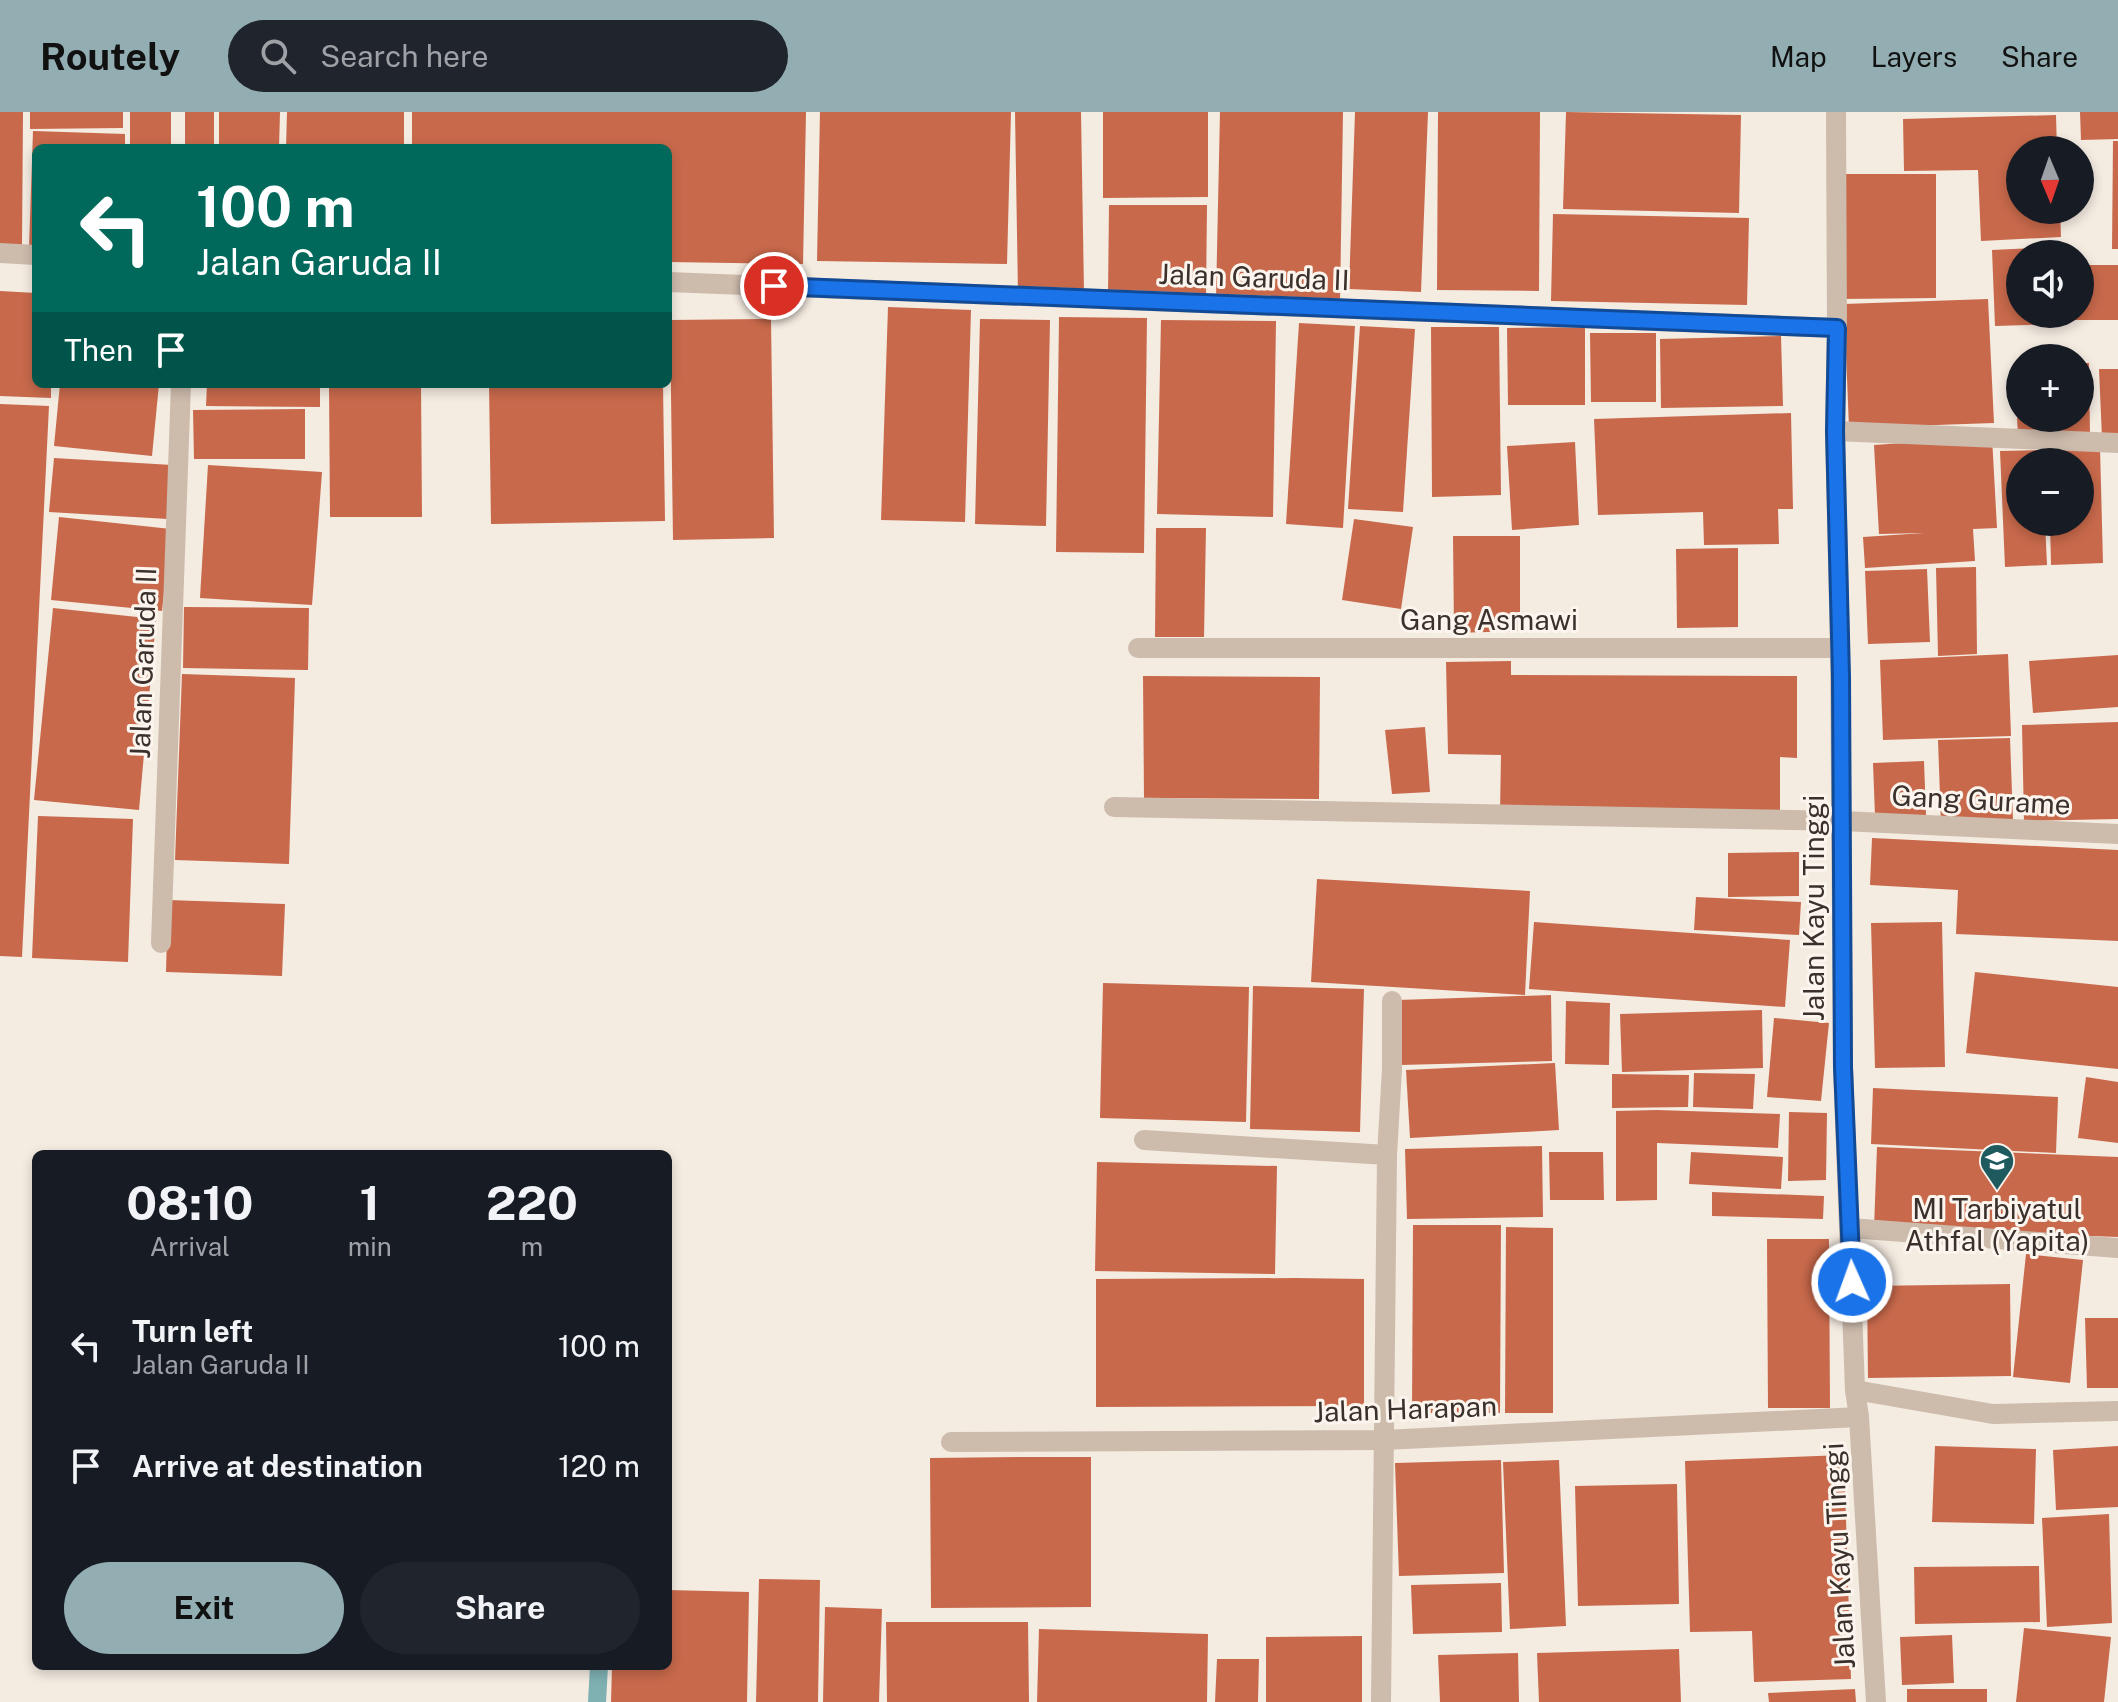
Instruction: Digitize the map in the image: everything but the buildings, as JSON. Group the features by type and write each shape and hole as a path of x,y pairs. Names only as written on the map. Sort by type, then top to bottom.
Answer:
{"street":[{"name":"Jalan Kayu Tinggi","path":"1836,112 1835,431 1843,1067 1855,1390 1876,1702"},
{"path":"0,253 32,255"},
{"name":"Jalan Garuda II","path":"672,282 1837,328"},
{"name":"Jalan Garuda II","path":"161,943 181,388"},
{"path":"1835,431 2118,443"},
{"name":"Gang Asmawi","path":"1138,648 1840,648"},
{"name":"Gang Gurame","path":"1114,807 1842,821 2118,834"},
{"path":"1381,1702 1387,1155 1392,1001"},
{"path":"1144,1140 1387,1155"},
{"path":"1850,1228 2118,1248"},
{"path":"1855,1390 1993,1414 2118,1411"},
{"name":"Jalan Harapan","path":"951,1442 1384,1440 1859,1417"}],"waterway":[{"path":"597,1702 599,1670"}],"place":[{"name":"MI Tarbiyatul Athfal (Yapita)","path":"1997,1192"}],"route":[{"path":"774,286 1837,328 1835,431 1841,677 1843,1067 1852,1282"}]}
